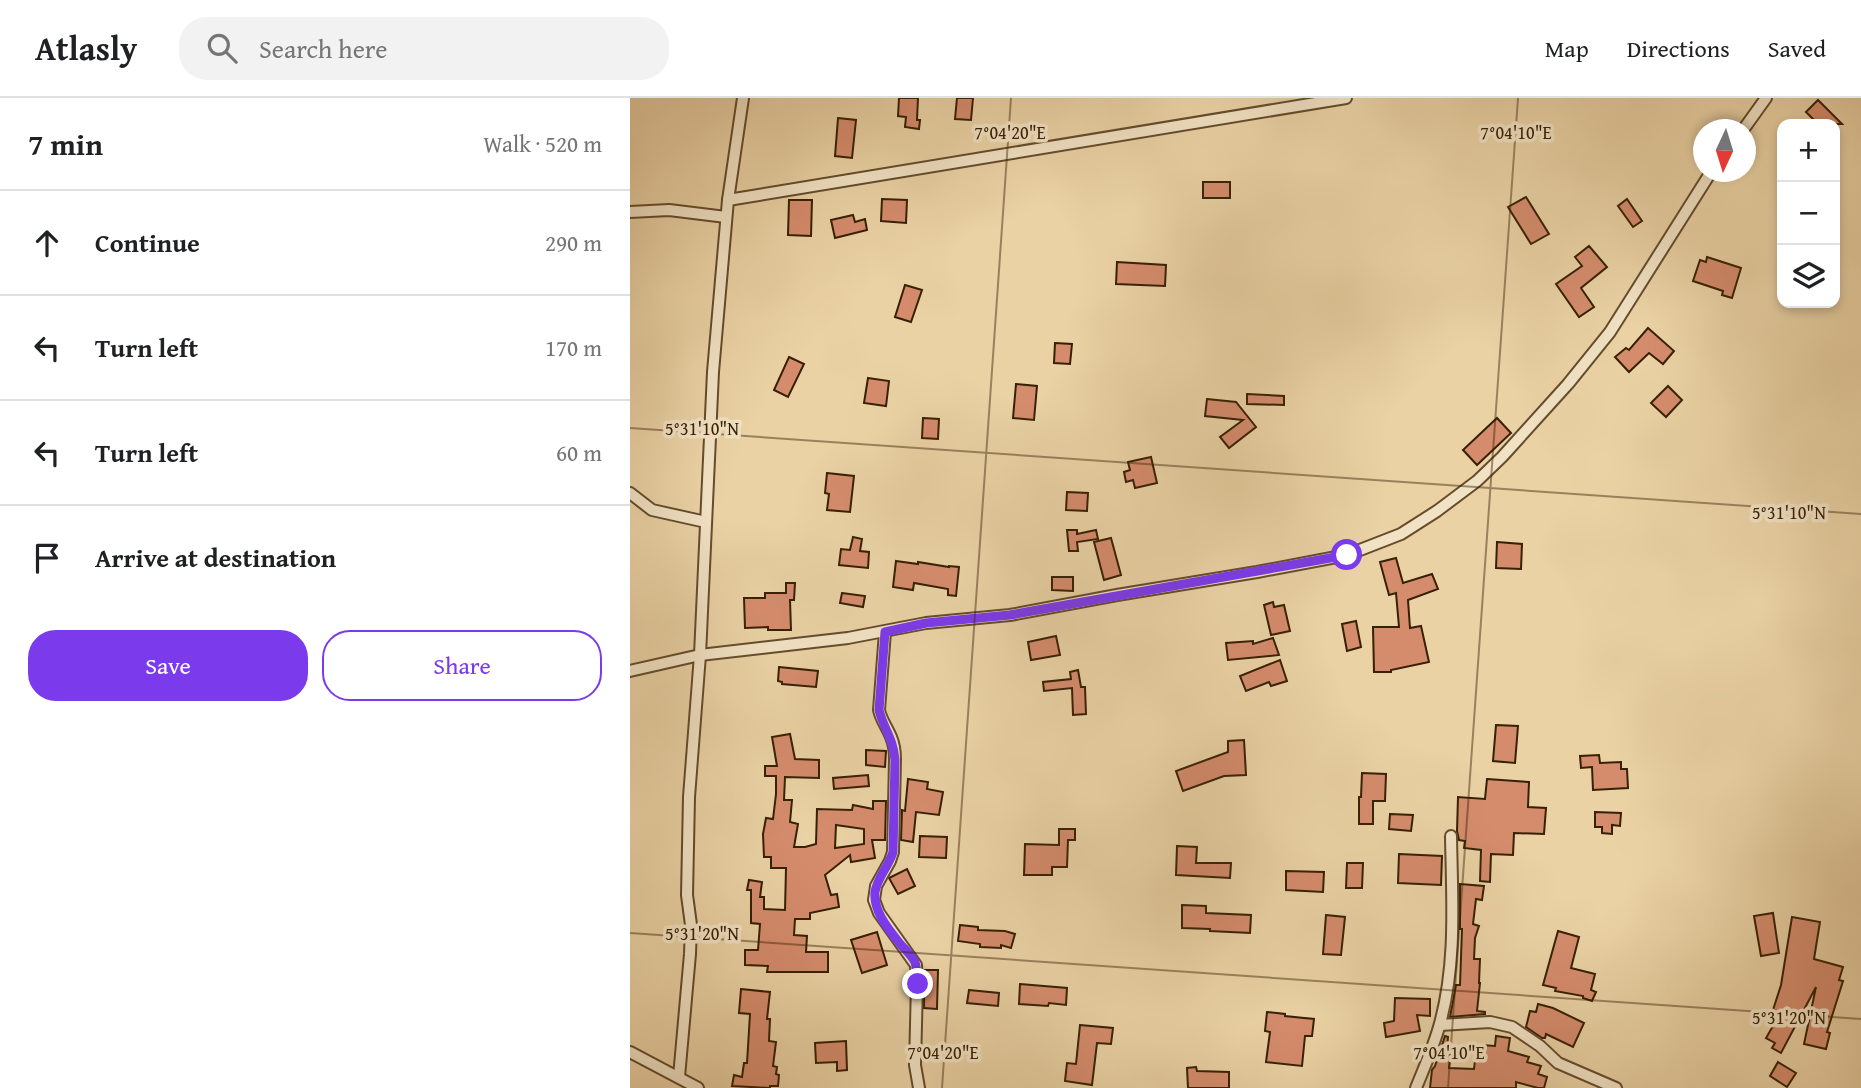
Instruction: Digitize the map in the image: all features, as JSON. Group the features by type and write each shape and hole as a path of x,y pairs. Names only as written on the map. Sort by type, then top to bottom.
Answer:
{"street":[{"path":"679,1077 690,954 691,925 687,895 689,797 700,655 713,372 726,217 743,98"},
{"path":"728,200 1346,98"},
{"path":"1751,119 1766,98"},
{"path":"630,671 700,655 885,632 926,623 1010,615 1257,572 1347,555 1401,534 1477,481 1568,384 1610,332 1705,182"},
{"path":"630,212 669,210 726,217"},
{"path":"630,494 652,510 706,522"},
{"path":"885,632 879,710 881,720 894,745 893,852 876,886 874,900 879,914 916,965 918,984 915,1065 919,1088"},
{"path":"1416,1088 1440,1025 1447,981 1452,938 1451,836"},
{"path":"1440,1025 1490,1022 1512,1027 1540,1046 1558,1063 1616,1088"},
{"path":"630,1052 698,1088"}],"building":[{"path":"899,98 918,98 919,129 905,127 906,117 898,116"},
{"path":"957,98 973,98 971,120 955,119"},
{"path":"1818,100 1837,119 1813,119 1806,112"},
{"path":"838,118 856,120 852,158 835,156"},
{"path":"1203,182 1230,182 1230,198 1203,198"},
{"path":"1526,197 1549,234 1531,244 1508,207"},
{"path":"882,199 907,200 906,223 881,221"},
{"path":"1627,199 1642,221 1633,227 1618,206"},
{"path":"789,200 812,200 811,236 788,235"},
{"path":"853,215 855,222 865,219 867,230 835,238 831,220"},
{"path":"1589,246 1607,267 1581,288 1594,307 1579,317 1556,284 1582,266 1575,257"},
{"path":"1707,257 1741,268 1732,298 1722,295 1723,291 1693,281 1700,260 1706,262"},
{"path":"1117,262 1166,265 1165,286 1116,284"},
{"path":"905,285 922,290 911,322 895,317"},
{"path":"1648,328 1674,351 1663,364 1649,353 1629,372 1615,357 1626,348 1629,350"},
{"path":"1055,343 1072,344 1070,364 1054,363"},
{"path":"789,357 804,364 788,397 774,390"},
{"path":"868,378 889,381 886,406 864,403"},
{"path":"1016,384 1037,386 1034,420 1013,418"},
{"path":"1668,386 1682,400 1666,417 1651,403"},
{"path":"1247,394 1284,396 1284,405 1247,404"},
{"path":"1207,399 1236,402 1256,427 1229,448 1220,437 1243,420 1205,416"},
{"path":"923,418 939,419 938,439 922,438"},
{"path":"1497,418 1511,433 1477,465 1463,450"},
{"path":"1151,457 1157,483 1135,488 1133,480 1126,482 1124,472 1130,470 1128,462"},
{"path":"827,473 854,476 850,512 827,510"},
{"path":"1067,492 1088,493 1087,511 1066,510"},
{"path":"1067,530 1077,530 1077,534 1096,530 1098,539 1077,542 1078,551 1069,551"},
{"path":"853,537 862,539 860,551 869,552 868,568 839,565 841,549 850,550"},
{"path":"1111,538 1121,575 1104,580 1094,542"},
{"path":"1497,542 1522,544 1521,569 1496,568"},
{"path":"1396,558 1403,583 1432,574 1438,589 1408,600 1410,628 1421,626 1429,662 1391,672 1374,672 1373,627 1399,627 1396,593 1389,595 1380,562"},
{"path":"896,561 959,567 956,596 948,595 948,589 914,583 913,590 893,587"},
{"path":"1052,577 1073,577 1073,591 1052,590"},
{"path":"786,583 795,583 794,600 790,600 791,630 745,628 744,598 765,598 765,593 786,593"},
{"path":"842,593 865,596 863,607 840,603"},
{"path":"1273,602 1274,607 1284,605 1290,631 1271,635 1264,605"},
{"path":"1356,621 1361,647 1347,651 1342,624"},
{"path":"1056,636 1060,655 1031,660 1028,642"},
{"path":"1273,638 1279,655 1228,660 1226,643 1253,641 1253,644"},
{"path":"1280,660 1287,681 1271,686 1269,682 1246,691 1240,676"},
{"path":"779,667 818,671 816,687 782,684 778,681"},
{"path":"1078,670 1081,687 1085,687 1086,714 1073,715 1072,688 1044,691 1043,682 1071,679 1070,672"},
{"path":"1496,725 1518,726 1515,763 1493,761"},
{"path":"790,734 795,759 819,760 819,778 785,777 784,800 792,800 790,822 798,824 794,847 816,844 817,809 852,810 853,805 873,809 873,801 886,801 885,840 872,840 875,858 851,862 850,855 825,875 831,895 837,894 839,907 810,913 810,919 795,919 794,935 807,936 806,952 828,952 828,972 767,972 768,966 745,965 745,950 758,950 760,924 751,923 751,890 747,890 749,880 762,882 760,897 764,897 764,909 785,910 786,868 771,868 771,857 764,857 763,834 766,818 773,819 776,794 776,776 765,776 765,766 777,766 772,737","holes":["836,825 864,829 864,844 835,848"]},
{"path":"1244,740 1246,775 1224,776 1183,791 1176,771 1228,752 1228,741"},
{"path":"866,750 886,751 885,767 866,765"},
{"path":"1599,755 1600,763 1621,762 1621,769 1627,769 1628,788 1593,790 1592,767 1581,768 1580,756"},
{"path":"1362,773 1386,774 1385,801 1373,801 1373,824 1359,824"},
{"path":"868,775 869,786 834,789 833,778"},
{"path":"908,779 928,782 927,789 943,792 939,815 916,812 913,842 901,840 902,810 905,811"},
{"path":"1487,779 1529,782 1528,807 1546,808 1544,834 1514,833 1513,855 1491,854 1490,882 1480,881 1481,850 1464,848 1465,841 1459,840 1457,831 1458,797 1485,799"},
{"path":"1595,812 1621,813 1620,826 1612,825 1612,834 1602,833 1602,827 1595,827"},
{"path":"1390,814 1413,815 1411,831 1389,829"},
{"path":"1059,829 1075,829 1075,840 1068,840 1067,867 1052,867 1052,875 1024,875 1025,844 1059,845"},
{"path":"920,836 947,837 946,858 919,857"},
{"path":"1177,846 1197,847 1196,863 1231,863 1230,878 1176,875"},
{"path":"1399,854 1442,856 1441,885 1398,883"},
{"path":"1347,863 1363,863 1362,888 1346,888"},
{"path":"907,869 915,886 898,894 889,878"},
{"path":"1286,871 1324,872 1323,892 1286,890"},
{"path":"1460,884 1484,886 1482,900 1476,899 1473,924 1479,926 1475,938 1474,959 1480,959 1477,1011 1485,1014 1450,1017 1456,985 1460,985"},
{"path":"1182,905 1206,906 1206,913 1251,915 1250,933 1182,928"},
{"path":"1773,913 1779,953 1761,956 1754,916"},
{"path":"1326,915 1345,917 1341,955 1323,954"},
{"path":"1792,917 1820,922 1814,959 1843,967 1839,980 1843,981 1827,1032 1830,1033 1826,1049 1804,1044 1816,987 1781,1053 1772,1048 1775,1043 1766,1038 1781,1012 1773,1010 1781,985"},
{"path":"960,925 1015,934 1011,948 1001,945 1001,948 980,947 980,944 958,941"},
{"path":"1558,931 1579,937 1571,968 1595,974 1591,990 1596,992 1592,1001 1543,985"},
{"path":"877,932 887,965 862,973 851,940"},
{"path":"924,970 938,970 937,1009 924,1008"},
{"path":"1020,984 1067,988 1066,1005 1019,1004"},
{"path":"741,989 770,992 767,1019 770,1019 769,1041 776,1042 773,1066 777,1067 776,1074 779,1075 778,1086 732,1086 734,1075 742,1077 744,1063 747,1063 750,1014 739,1013"},
{"path":"969,990 999,993 998,1006 967,1003"},
{"path":"1395,998 1430,999 1430,1016 1417,1015 1420,1031 1386,1037 1384,1023 1394,1021"},
{"path":"1538,1004 1584,1023 1573,1047 1546,1034 1545,1038 1542,1038 1526,1027 1530,1011 1536,1012"},
{"path":"1267,1012 1314,1019 1312,1036 1305,1036 1302,1066 1266,1062 1270,1032 1265,1031"},
{"path":"1080,1025 1113,1028 1111,1044 1097,1043 1092,1085 1065,1081 1067,1063 1076,1064"},
{"path":"1445,1036 1448,1037 1447,1049 1451,1050 1449,1068 1474,1069 1476,1052 1480,1052 1481,1045 1495,1046 1496,1036 1510,1038 1508,1051 1529,1057 1527,1062 1541,1066 1538,1074 1547,1077 1544,1088 1516,1082 1516,1088 1430,1088 1432,1070"},
{"path":"846,1041 847,1070 837,1071 837,1062 816,1063 815,1043"},
{"path":"1778,1062 1796,1073 1787,1087 1770,1076"},
{"path":"1196,1067 1197,1071 1229,1072 1229,1088 1188,1088 1187,1068"}],"route":[{"path":"918,984 916,965 912,957 879,914 874,900 876,886 893,852 894,745 881,720 879,710 885,632 926,623 1010,615 1347,555"}]}
